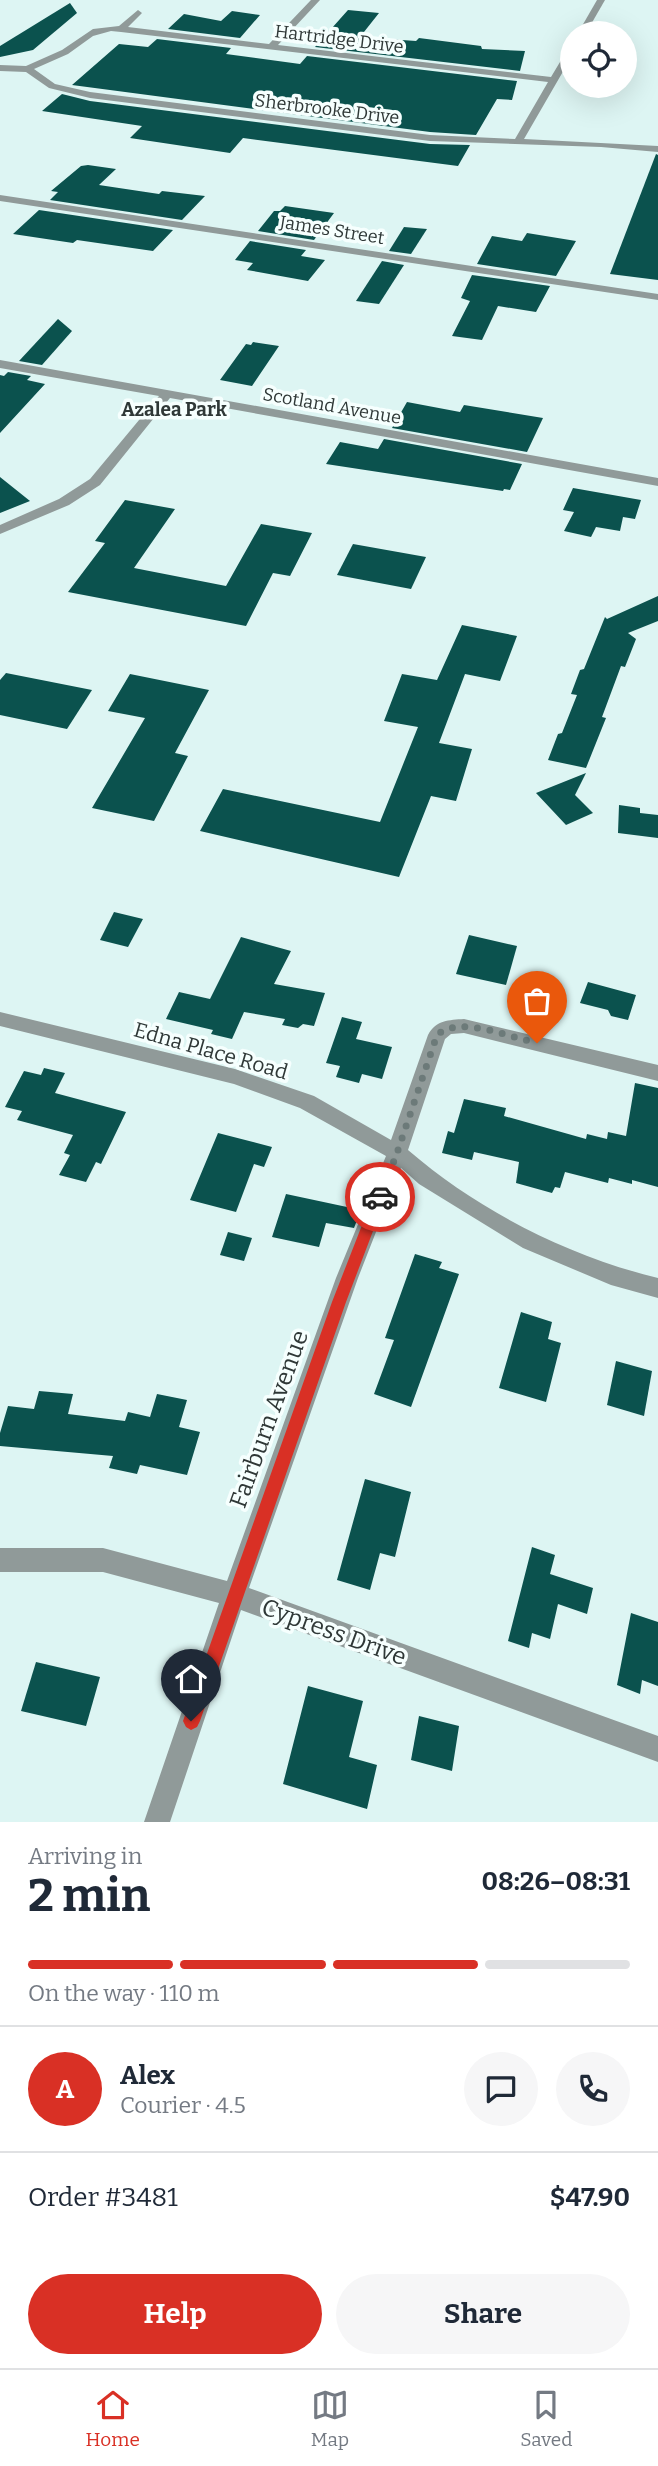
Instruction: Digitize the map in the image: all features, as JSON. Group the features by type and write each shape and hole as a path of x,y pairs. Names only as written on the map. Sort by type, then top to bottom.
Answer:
{"street":[{"path":"271,47 316,0"},
{"path":"589,21 601,0"},
{"path":"121,29 138,13"},
{"name":"Hartridge Drive","path":"29,69 67,51 92,32 107,27 555,80"},
{"path":"0,68 29,69"},
{"name":"Sherbrooke Drive","path":"29,69 52,86 90,95 430,138 517,143 602,142 658,149"},
{"path":"517,143 560,71"},
{"name":"James Street","path":"0,198 658,297"},
{"name":"Scotland Avenue","path":"0,364 658,482"},
{"path":"0,530 64,502 95,482 167,394"},
{"name":"Edna Place Road","path":"0,1019 235,1077 307,1102 397,1153 426,1178 530,1242 611,1276 658,1288"},
{"name":"Fairburn Avenue","path":"157,1822 234,1595 347,1278 397,1153 437,1035 447,1027 464,1026 658,1073"},
{"name":"Cypress Drive","path":"0,1560 103,1560 234,1595 658,1749"}],"building":[{"path":"70,3 77,13 33,50 0,57 0,46"},
{"path":"348,10 379,13 360,37 416,41 419,38 481,46 482,49 525,51 520,71 315,47"},
{"path":"232,11 260,15 240,38 168,29 184,14 221,21"},
{"path":"157,39 231,48 226,54 300,64 307,56 517,81 512,100 497,99 476,135 430,132 72,85 119,44 148,47"},
{"path":"62,94 90,101 430,144 470,145 458,166 243,138 230,153 130,138 142,126 42,111"},
{"path":"656,154 658,280 610,274"},
{"path":"81,166 116,169 99,185 159,194 162,191 205,196 182,220 50,200 58,192 51,191"},
{"path":"285,206 334,213 314,240 258,231 274,211 280,211"},
{"path":"39,210 173,230 153,251 13,234"},
{"path":"404,227 427,229 411,254 389,251"},
{"path":"527,233 576,241 556,276 477,264 492,236 522,241"},
{"path":"250,241 306,250 301,256 325,260 308,281 247,270 253,263 235,260"},
{"path":"382,261 404,265 379,304 356,301"},
{"path":"472,275 550,286 536,312 498,306 482,340 452,336 470,301 461,298"},
{"path":"58,319 72,331 42,365 19,361"},
{"path":"253,342 279,346 252,386 220,380 246,344 251,345"},
{"path":"8,372 31,376 27,380 45,384 0,433 0,375 4,376"},
{"path":"407,402 460,412 464,405 543,418 527,452 392,428"},
{"path":"384,439 522,464 510,490 503,491 326,464 340,442 378,449"},
{"path":"0,477 30,501 0,513"},
{"path":"573,488 641,500 635,519 623,517 620,531 596,527 591,537 564,531 574,512 563,510"},
{"path":"125,500 175,509 134,568 226,586 261,524 312,533 290,576 273,573 246,626 68,592 105,543 95,541"},
{"path":"353,544 426,557 411,589 337,575"},
{"path":"658,596 658,621 628,633 636,639 625,667 621,666 602,717 606,718 586,768 548,760 577,695 571,694 580,670 584,669 605,617 607,619"},
{"path":"462,625 517,636 500,681 465,674 439,743 472,749 456,801 431,796 399,877 200,831 223,789 380,822 418,727 384,721 402,674 437,680"},
{"path":"6,673 92,690 67,729 0,715 0,680"},
{"path":"130,674 209,690 175,753 188,756 154,821 92,808 145,718 108,711"},
{"path":"586,773 575,795 593,813 566,825 536,793"},
{"path":"619,805 640,808 640,813 658,815 658,838 618,833"},
{"path":"114,912 143,919 128,947 100,940"},
{"path":"469,935 517,946 506,985 456,974"},
{"path":"241,937 291,951 274,984 325,993 314,1026 303,1024 298,1028 282,1025 285,1019 244,1012 232,1039 211,1034 213,1030 166,1019 179,992 210,999"},
{"path":"588,982 636,995 628,1020 611,1016 608,1010 580,1003"},
{"path":"342,1017 362,1022 356,1039 392,1047 382,1079 362,1074 359,1083 336,1077 340,1066 326,1063"},
{"path":"44,1068 65,1073 55,1093 126,1112 101,1164 96,1162 86,1182 59,1175 70,1155 64,1153 73,1135 17,1120 22,1111 5,1107 24,1071 41,1075"},
{"path":"635,1083 658,1088 658,1187 632,1180 632,1184 609,1178 608,1183 565,1172 560,1188 555,1187 552,1193 516,1183 519,1162 474,1152 472,1160 442,1153 448,1131 454,1133 464,1099 506,1108 504,1116 586,1139 587,1134 607,1139 608,1132 626,1136"},
{"path":"218,1133 272,1147 264,1167 254,1164 236,1212 190,1200"},
{"path":"286,1194 361,1210 354,1228 326,1223 319,1247 272,1237"},
{"path":"228,1232 252,1238 244,1261 220,1255"},
{"path":"415,1254 442,1262 439,1268 459,1274 411,1407 374,1394 394,1340 385,1338"},
{"path":"521,1312 552,1322 548,1339 561,1343 546,1402 499,1388"},
{"path":"616,1361 652,1371 644,1416 607,1405"},
{"path":"39,1391 73,1394 68,1414 125,1421 128,1412 150,1417 157,1394 187,1400 179,1427 200,1432 187,1475 140,1465 137,1474 109,1468 113,1456 0,1446 0,1433 8,1406 34,1409"},
{"path":"365,1479 411,1492 395,1557 380,1553 370,1590 337,1580"},
{"path":"532,1547 555,1555 550,1574 593,1588 587,1614 558,1604 550,1639 532,1633 529,1648 508,1641"},
{"path":"631,1613 658,1622 658,1686 642,1680 640,1694 617,1685"},
{"path":"36,1662 100,1677 86,1726 21,1711"},
{"path":"308,1686 363,1701 349,1757 377,1765 367,1809 283,1784"},
{"path":"419,1716 459,1726 452,1771 411,1760"}],"way so far":[{"path":"380,1197 437,1035 447,1027 464,1026 537,1043"}],"district":[{"name":"Azalea Park","path":"174,409"}],"route":[{"path":"191,1721 347,1278 380,1197"}]}
